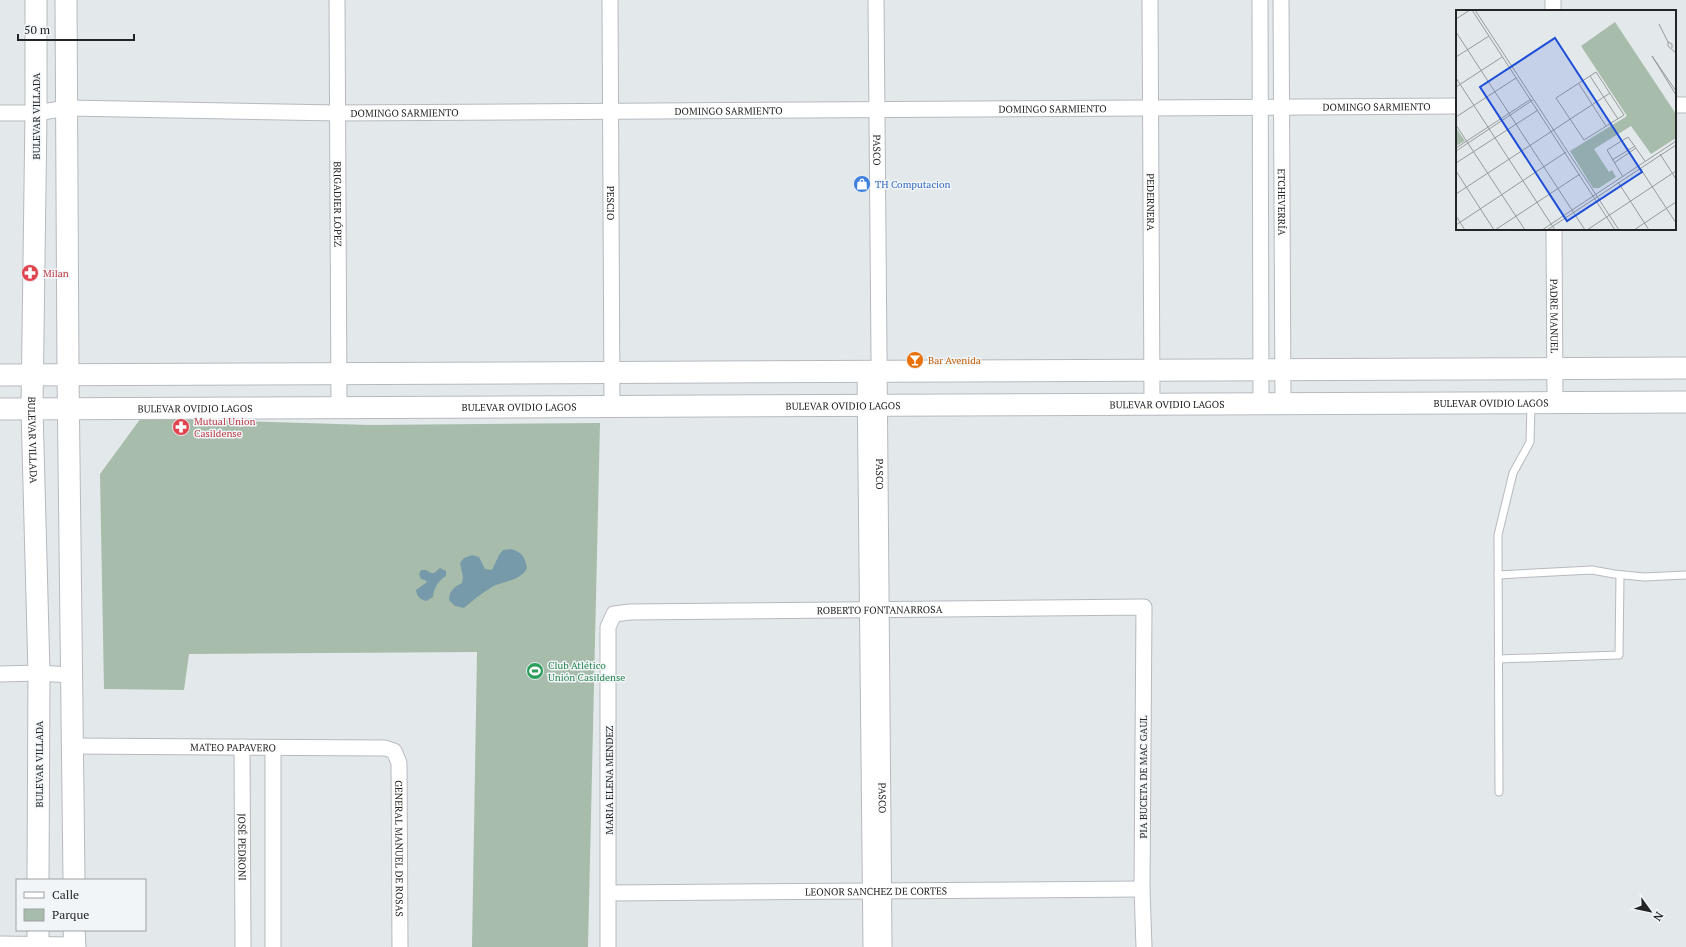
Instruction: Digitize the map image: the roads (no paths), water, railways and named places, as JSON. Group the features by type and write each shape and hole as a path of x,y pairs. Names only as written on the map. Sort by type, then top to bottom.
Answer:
{"main road":[{"name":"BULEVAR VILLADA","path":"36,0 32,409 39,673 38,879"},
{"path":"66,0 68,408 74,879"},
{"path":"0,375 1686,368"},
{"name":"BULEVAR OVIDIO LAGOS","path":"0,408 1686,402"}],"street":[{"name":"BRIGADIER LÓPEZ","path":"337,0 339,407"},
{"name":"PESCIO","path":"610,0 612,406"},
{"name":"PASCO","path":"876,0 877,110 872,405 877,891 884,947"},
{"name":"PEDERNERA","path":"1150,0 1152,403"},
{"path":"1260,0 1261,403"},
{"name":"ETCHEVERRÍA","path":"1281,0 1283,403"},
{"name":"DOMINGO SARMIENTO","path":"0,113 36,113 67,108 338,113 1456,106"},
{"name":"PADRE MANUEL","path":"1554,230 1555,402"},
{"name":"ROBERTO FONTANARROSA","path":"614,614 630,612 1144,607"},
{"name":"PIA BUCETA DE MAC GAUL","path":"1144,607 1142,889 1144,947"},
{"name":"MARIA ELENA MENDEZ","path":"608,947 608,627 614,614"},
{"path":"0,674 39,673 71,675"},
{"name":"MATEO PAPAVERO","path":"72,746 385,748 394,751"},
{"name":"JOSÉ PEDRONI","path":"242,747 243,947"},
{"path":"273,748 273,947"},
{"name":"GENERAL MANUEL DE ROSAS","path":"394,751 399,763 400,947"},
{"name":"LEONOR SANCHEZ DE CORTES","path":"609,893 1142,889"},
{"name":"PASCO","path":"871,947 877,891"},
{"path":"0,944 38,940 74,940"}],"lane":[{"path":"1499,792 1498,535 1513,473 1530,442 1531,402"},
{"path":"1498,575 1592,570 1620,575 1644,577 1686,574"},
{"path":"1498,659 1619,655 1620,575"}],"water":[{"path":"511,549 520,553 525,561 527,568 521,576 492,587 464,608 455,606 449,600 452,590 462,583 463,577 460,563 464,558 472,555 479,557 485,569 492,570 503,550"},
{"path":"440,568 446,571 446,576 437,585 433,597 426,601 420,598 416,590 427,582 421,579 419,574 421,570 434,573"}],"place":[{"name":"TH Computacion","path":"862,184"},
{"name":"Milan","path":"30,273"},
{"name":"Bar Avenida","path":"915,360"},
{"name":"Mutual Union Casildense","path":"181,427"},
{"name":"Club Atlético Unión Casildense","path":"535,671"}]}
